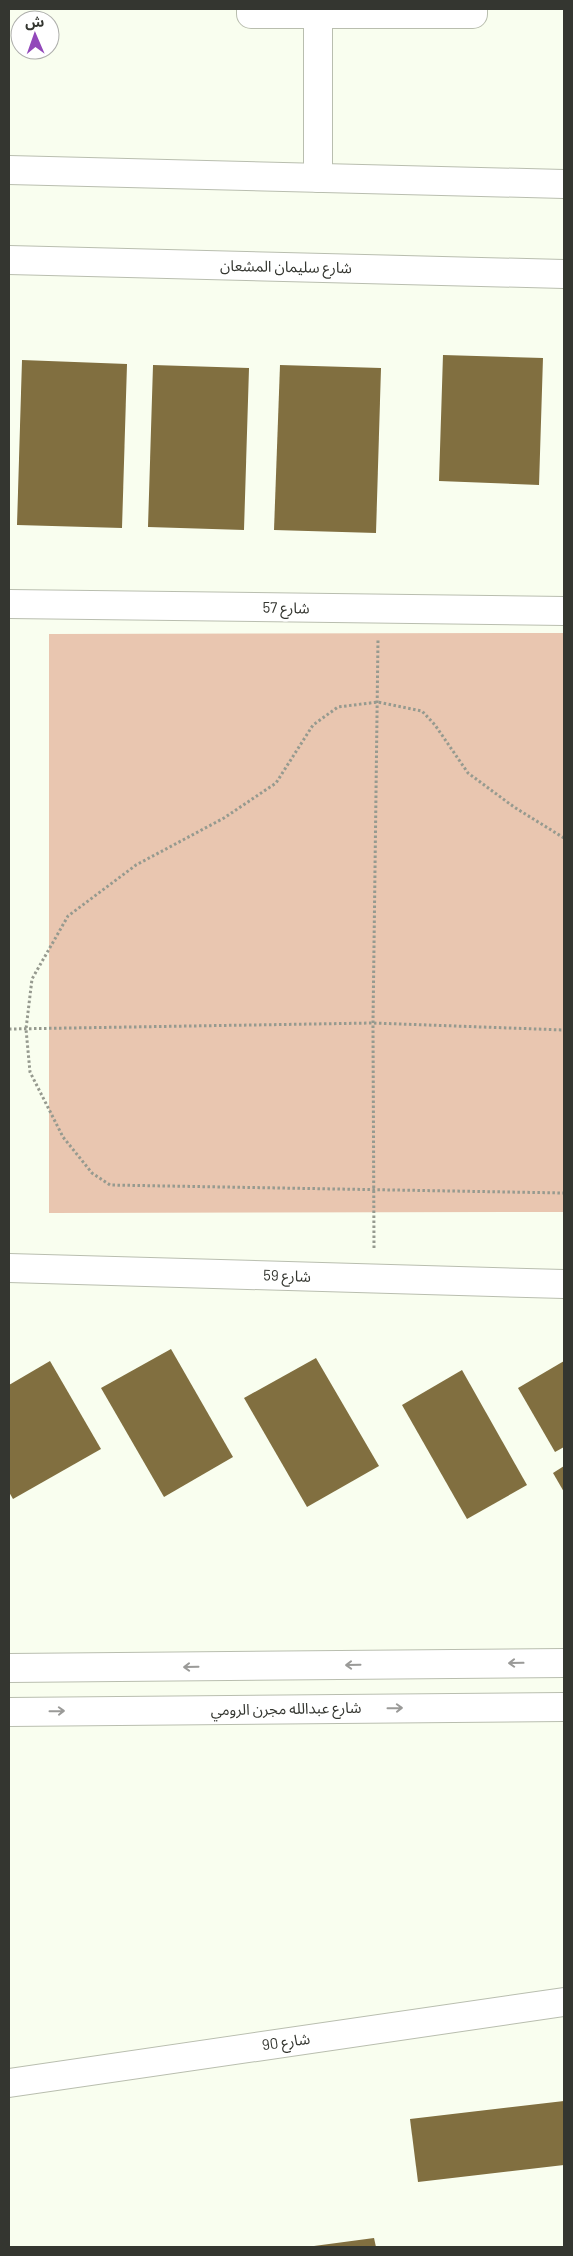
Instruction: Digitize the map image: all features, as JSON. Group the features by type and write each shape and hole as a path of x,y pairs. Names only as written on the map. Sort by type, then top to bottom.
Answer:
{"street":[{"path":"251,9 251,14 473,14 473,9"},
{"path":"318,14 318,178"},
{"path":"9,170 564,184"},
{"name":"شارع سليمان المشعان","path":"9,260 564,274"},
{"name":"شارع 57","path":"9,604 564,611"},
{"name":"شارع 59","path":"9,1268 564,1284"},
{"path":"9,1668 564,1663"},
{"name":"شارع عبدالله مجرن الرومي","path":"9,1712 564,1706"},
{"name":"شارع 90","path":"9,2083 564,2002"}],"path":[{"path":"374,1279 373,1023 379,609"},
{"path":"564,838 514,807 468,773 436,725 422,711 378,702 338,707 313,725 276,783 224,818 136,865 68,916 32,980 26,1029 30,1072 63,1137 92,1173 110,1185 564,1193"},
{"path":"9,1029 373,1023 564,1030"}],"shaded area":[{"path":"564,633 564,1212 49,1213 49,634"}],"building":[{"path":"443,355 543,358 539,485 439,481"},
{"path":"22,360 127,364 122,528 17,525"},
{"path":"153,365 249,368 244,530 148,527"},
{"path":"280,365 381,368 376,533 274,530"},
{"path":"171,1349 233,1457 164,1497 101,1388"},
{"path":"316,1358 379,1466 307,1507 244,1398"},
{"path":"50,1361 101,1449 13,1499 9,1492 9,1385"},
{"path":"564,1361 564,1447 555,1452 518,1388"},
{"path":"462,1370 527,1485 467,1519 402,1405"},
{"path":"564,1466 564,1492 553,1473"},
{"path":"564,2101 564,2165 418,2182 410,2119"},
{"path":"374,2238 376,2247 314,2247 314,2246"}]}
